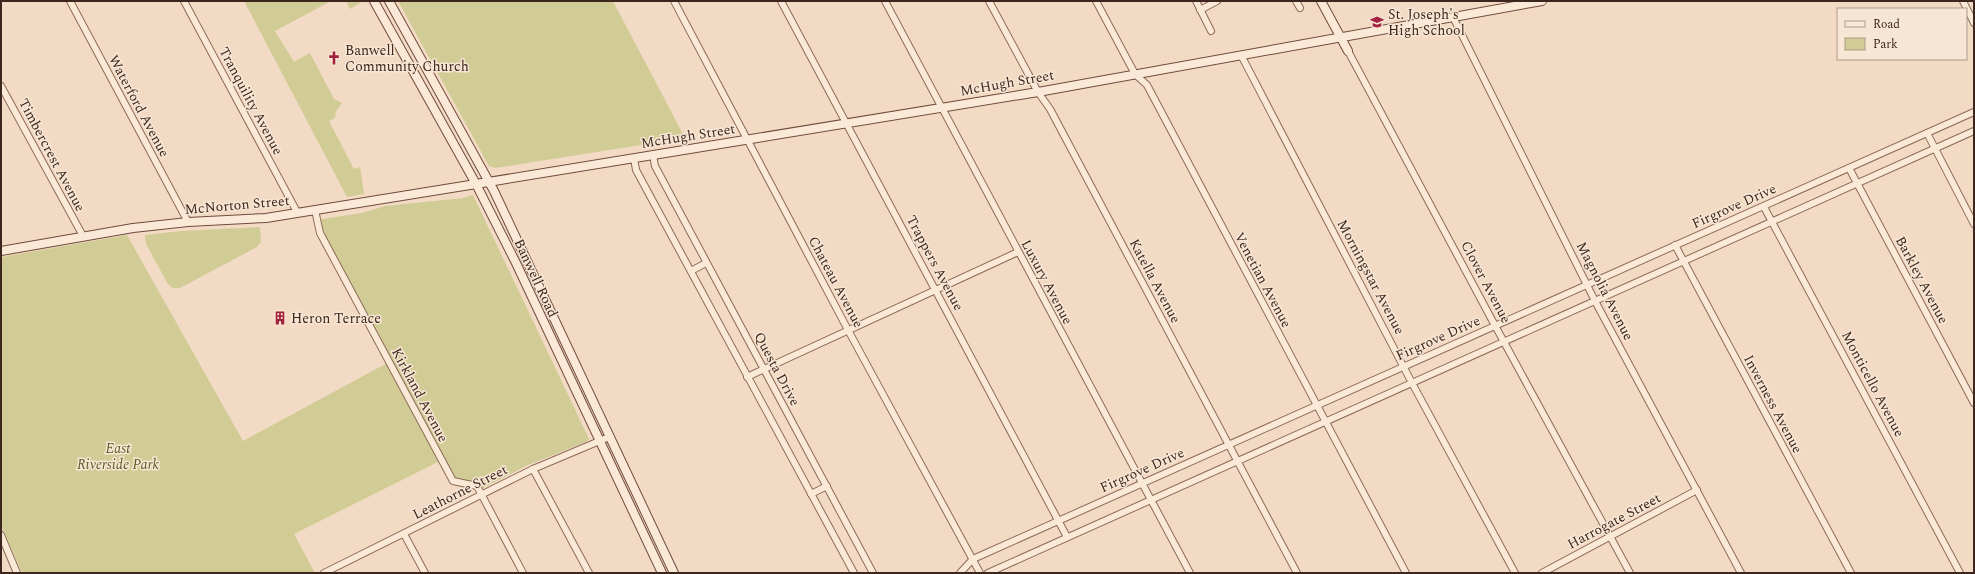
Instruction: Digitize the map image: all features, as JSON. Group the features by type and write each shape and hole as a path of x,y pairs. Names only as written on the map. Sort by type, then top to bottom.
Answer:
{"main road":[{"name":"Banwell Road","path":"374,1 476,184 516,263 662,573"},
{"name":"Banwell Road","path":"389,1 490,181 674,573"},
{"name":"Clover Avenue","path":"1321,1 1348,51"},
{"name":"McHugh Street","path":"476,184 1038,92 1542,1"},
{"name":"McNorton Street","path":"1,251 133,228 188,222 266,218 476,184"}],"street":[{"name":"Waterford Avenue","path":"70,1 188,222"},
{"name":"Tranquility Avenue","path":"184,1 297,212"},
{"name":"Chateau Avenue","path":"674,1 848,330 980,573"},
{"name":"Trappers Avenue","path":"781,1 1067,537"},
{"name":"Luxury Avenue","path":"885,1 1190,573"},
{"name":"Katella Avenue","path":"989,1 1038,92 1050,109 1297,573"},
{"name":"Venetian Avenue","path":"1096,1 1135,74 1146,85 1406,573"},
{"path":"1196,1 1211,31"},
{"path":"1200,10 1217,1"},
{"path":"1296,1 1300,8"},
{"path":"1967,9 1974,23"},
{"name":"Magnolia Avenue","path":"1453,17 1595,301 1741,573"},
{"name":"Clover Avenue","path":"1348,51 1495,326 1630,573"},
{"name":"Morningstar Avenue","path":"1241,55 1412,383 1515,573"},
{"name":"Timbercrest Avenue","path":"1,86 83,236"},
{"name":"Firgrove Drive","path":"960,573 973,559 1058,520 1143,484 1974,112"},
{"path":"988,573 1857,183 1974,132"},
{"path":"1927,133 1974,224"},
{"name":"Questa Drive","path":"653,155 655,166 706,263 873,573"},
{"name":"Questa Drive","path":"634,158 636,170 854,573"},
{"name":"Barkley Avenue","path":"1849,168 1974,403"},
{"name":"Monticello Avenue","path":"1764,207 1960,573"},
{"name":"Kirkland Avenue","path":"315,210 320,234 453,481 477,486 523,573"},
{"name":"Inverness Avenue","path":"1675,245 1850,573"},
{"path":"747,377 1018,252"},
{"path":"691,271 706,263"},
{"name":"Leathorne Street","path":"324,573 533,469 609,437"},
{"path":"533,469 589,573"},
{"path":"811,494 827,486"},
{"name":"Harrogate Street","path":"1542,573 1697,490"},
{"path":"404,534 425,573"},
{"path":"1,535 16,573"}],"green space":[{"path":"244,1 331,1 275,31 294,62 310,53 334,99 342,103 336,111 335,118 329,121 354,169 360,167 364,194 347,197"},
{"path":"346,1 363,1 350,9"},
{"path":"398,1 613,1 685,138 495,168 489,166"},
{"name":"East Riverside Park","path":"473,195 589,439 586,442 528,465 479,490 453,481 442,460 294,534 315,573 22,573 1,525 1,257 127,235 243,441 389,362 316,220 362,213 385,206 463,198"},
{"path":"260,227 261,242 257,247 180,288 173,288 168,284 146,244 145,235 181,231"}],"place":[{"name":"St. Joseph's High School","path":"1377,22"},
{"name":"Banwell Community Church","path":"334,58"},
{"name":"Heron Terrace","path":"280,318"}]}
